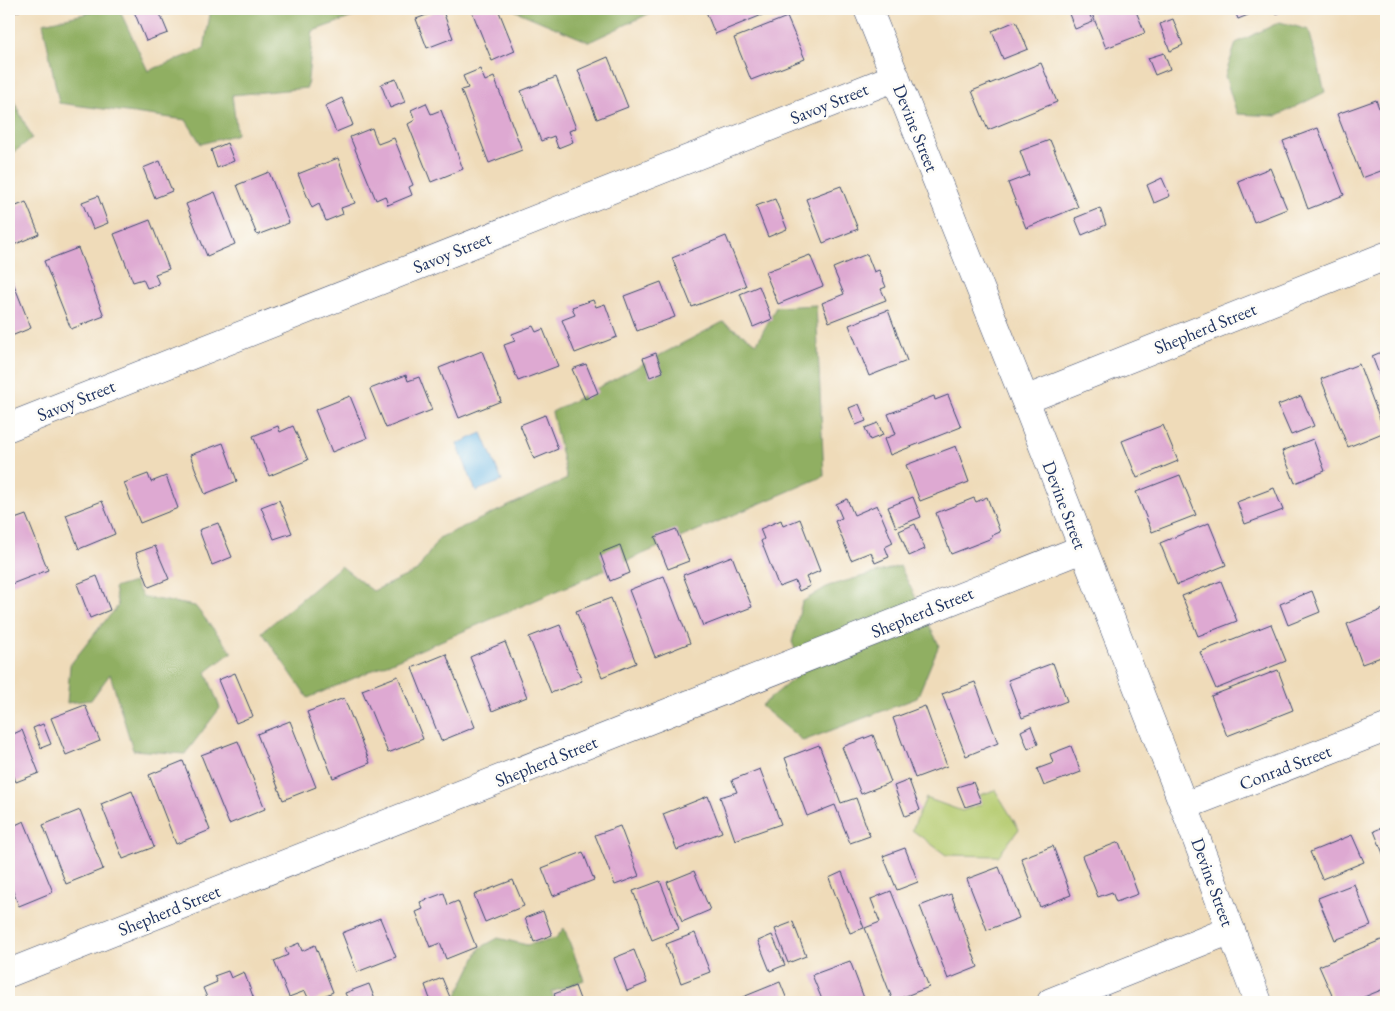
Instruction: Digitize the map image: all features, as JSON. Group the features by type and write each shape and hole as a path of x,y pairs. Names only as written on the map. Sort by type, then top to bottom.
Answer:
{"street":[{"name":"Devine Street","path":"868,9 1025,400 1184,806 1258,1002"},
{"name":"Savoy Street","path":"9,426 896,77"},
{"name":"Shepherd Street","path":"1025,400 1386,256"},
{"name":"Shepherd Street","path":"9,973 1082,549"},
{"name":"Conrad Street","path":"1184,806 1386,728"},
{"path":"1051,1002 1231,930"}],"green space":[{"path":"107,9 119,9 148,71 204,49 211,9 375,9 313,31 307,88 232,95 237,134 201,144 186,120 59,103 43,23"},
{"path":"514,9 659,9 589,42"},
{"path":"1280,22 1309,30 1325,92 1277,116 1237,114 1225,76 1236,43"},
{"path":"9,91 32,138 9,156"},
{"path":"816,305 824,476 308,698 262,632 341,566 373,591 417,571 439,538 567,479 552,412 723,322 757,343 776,307"},
{"path":"900,566 939,645 917,698 803,741 761,706 804,670 792,642 802,602 828,586"},
{"path":"134,582 143,597 195,606 232,652 206,672 220,708 185,754 133,750 110,674 91,700 67,703 70,665 118,606 114,588"},
{"path":"995,790 1019,829 998,856 946,855 912,830 926,798 962,811 982,804 980,795"},
{"path":"564,928 584,980 552,992 555,1002 456,1002 455,999 480,948 498,938 527,945 556,938"}],"water":[{"path":"482,433 502,481 476,491 457,444"}],"building":[{"path":"9,9 24,9 9,15"},
{"path":"133,9 158,9 168,33 146,41"},
{"path":"442,9 453,38 427,48 416,19"},
{"path":"471,9 498,9 515,51 492,61"},
{"path":"705,9 771,9 772,11 715,34"},
{"path":"1067,9 1087,9 1093,22 1075,29"},
{"path":"1090,9 1135,9 1145,33 1106,48"},
{"path":"1234,9 1263,9 1238,19"},
{"path":"1274,9 1289,9 1276,14"},
{"path":"787,17 805,59 751,80 734,38"},
{"path":"1173,19 1183,45 1170,51 1160,24"},
{"path":"1016,21 1028,49 1003,59 992,31"},
{"path":"1164,53 1170,69 1155,75 1148,58"},
{"path":"608,57 628,107 597,119 578,70"},
{"path":"1041,63 1057,102 988,130 972,91"},
{"path":"480,69 485,81 494,77 522,150 489,163 461,90 468,88 463,76"},
{"path":"556,77 576,128 569,131 573,142 558,148 554,136 541,141 521,91"},
{"path":"396,79 405,102 390,108 381,84"},
{"path":"342,98 353,125 336,132 325,106"},
{"path":"1376,100 1386,127 1386,169 1362,178 1337,114"},
{"path":"426,103 431,114 441,110 463,169 431,182 408,124 415,120 411,110"},
{"path":"372,128 378,144 394,138 413,185 409,187 412,195 388,205 385,196 376,200 350,137"},
{"path":"1318,128 1344,195 1308,209 1283,141"},
{"path":"1050,140 1078,207 1026,228 1008,183 1029,175 1020,151"},
{"path":"227,143 234,161 217,168 211,150"},
{"path":"338,158 355,203 341,208 343,214 326,221 319,204 312,208 298,174"},
{"path":"160,161 172,191 155,198 143,168"},
{"path":"1270,168 1287,209 1254,222 1238,181"},
{"path":"269,172 289,223 257,235 237,185"},
{"path":"1162,178 1170,196 1154,203 1147,185"},
{"path":"841,186 858,229 823,243 806,199"},
{"path":"215,192 235,244 207,256 186,204"},
{"path":"98,196 108,223 93,229 82,202"},
{"path":"775,199 787,229 768,237 756,206"},
{"path":"26,202 39,234 9,247 9,209"},
{"path":"1100,208 1106,225 1082,235 1075,218"},
{"path":"150,220 169,269 155,274 159,284 147,288 143,279 133,282 114,234"},
{"path":"726,236 746,286 692,307 672,258"},
{"path":"78,248 104,316 71,329 44,261"},
{"path":"867,254 874,272 879,270 886,287 881,289 886,300 829,322 822,303 844,294 833,268"},
{"path":"810,255 823,286 778,304 765,272"},
{"path":"9,272 31,328 9,337"},
{"path":"661,282 675,317 637,331 624,296"},
{"path":"759,286 772,319 753,327 740,294"},
{"path":"593,300 596,307 605,304 617,337 575,353 562,320 575,315 572,307"},
{"path":"888,310 907,361 869,376 849,325"},
{"path":"533,326 536,332 543,329 558,366 518,381 504,345 515,341 512,334"},
{"path":"1386,350 1386,392 1372,356"},
{"path":"482,351 501,401 459,418 439,368"},
{"path":"656,353 663,372 650,377 643,358"},
{"path":"586,364 598,393 585,399 572,369"},
{"path":"1359,364 1385,432 1348,447 1321,379"},
{"path":"406,375 408,381 419,377 432,410 386,428 370,389"},
{"path":"948,395 961,427 890,455 884,439 896,434 888,414 934,396 935,400"},
{"path":"350,396 367,438 332,452 315,410"},
{"path":"1301,396 1314,426 1291,435 1278,405"},
{"path":"859,404 866,421 856,425 849,408"},
{"path":"545,415 558,449 534,459 520,425"},
{"path":"878,423 883,435 870,440 865,428"},
{"path":"1163,425 1178,461 1137,478 1122,441"},
{"path":"278,426 280,432 293,426 308,460 269,476 253,436"},
{"path":"1313,439 1325,471 1295,483 1282,451"},
{"path":"223,443 237,481 205,494 190,455"},
{"path":"956,446 969,482 920,501 906,465"},
{"path":"148,474 151,482 166,476 178,508 140,523 124,483"},
{"path":"1180,475 1196,515 1152,532 1136,492"},
{"path":"1274,488 1283,510 1245,524 1237,502"},
{"path":"913,497 921,517 896,527 888,507"},
{"path":"987,497 1000,532 991,536 992,538 951,554 936,513 974,498 976,502"},
{"path":"847,499 854,515 877,505 893,543 885,547 889,557 875,563 871,552 851,560 835,521 842,518 836,504"},
{"path":"279,500 292,533 274,539 261,507"},
{"path":"102,501 115,534 79,549 66,515"},
{"path":"26,515 48,570 9,585 9,521"},
{"path":"800,519 820,571 806,577 810,586 799,591 795,581 779,587 761,541 764,539 760,529 781,520 783,526"},
{"path":"218,523 232,557 212,565 199,530"},
{"path":"1209,523 1226,565 1177,585 1160,543"},
{"path":"915,524 925,549 909,556 899,531"},
{"path":"676,529 689,561 668,569 655,537"},
{"path":"620,545 630,573 610,581 600,553"},
{"path":"155,546 169,579 149,587 136,553"},
{"path":"732,556 752,607 703,626 683,575"},
{"path":"97,576 110,610 90,618 77,584"},
{"path":"664,576 690,643 655,657 629,590"},
{"path":"1221,581 1237,621 1198,636 1182,596"},
{"path":"1312,591 1320,612 1288,625 1280,604"},
{"path":"611,598 636,663 602,677 576,611"},
{"path":"1386,608 1386,662 1383,663 1381,657 1362,664 1347,624"},
{"path":"1271,624 1286,661 1216,689 1200,652"},
{"path":"560,625 582,681 551,693 529,637"},
{"path":"505,642 527,697 492,711 470,657"},
{"path":"446,654 475,727 441,741 412,668"},
{"path":"1053,663 1067,701 1022,718 1008,680"},
{"path":"1278,670 1293,710 1227,736 1211,696"},
{"path":"235,673 253,716 236,723 218,680"},
{"path":"398,676 423,739 388,753 362,690"},
{"path":"975,682 998,743 966,756 942,694"},
{"path":"344,698 370,763 333,778 307,712"},
{"path":"85,705 100,741 66,755 51,718"},
{"path":"925,706 947,766 915,778 893,718"},
{"path":"290,721 316,787 283,800 257,734"},
{"path":"43,724 51,744 41,748 33,728"},
{"path":"1031,726 1038,744 1028,749 1021,731"},
{"path":"22,730 39,773 16,782 9,764 9,736"},
{"path":"873,735 891,782 861,794 842,747"},
{"path":"238,741 265,809 229,824 201,755"},
{"path":"819,745 841,803 856,798 870,836 850,843 835,805 807,816 785,758"},
{"path":"1071,746 1081,772 1044,786 1037,769 1053,763 1050,754"},
{"path":"183,761 210,830 176,844 149,775"},
{"path":"760,769 781,824 735,840 720,797 737,792 732,780"},
{"path":"909,780 920,810 905,816 894,786"},
{"path":"973,782 981,802 965,807 957,787"},
{"path":"132,791 154,847 123,859 101,804"},
{"path":"708,796 722,832 677,850 663,814"},
{"path":"80,810 103,869 66,884 43,825"},
{"path":"24,821 53,892 19,906 9,882 9,828"},
{"path":"620,826 639,876 615,885 595,835"},
{"path":"1386,826 1386,861 1374,831"},
{"path":"1352,835 1364,862 1322,879 1310,852"},
{"path":"1119,842 1138,894 1116,902 1112,892 1098,897 1082,856"},
{"path":"1053,846 1071,895 1040,907 1021,858"},
{"path":"905,848 918,882 897,890 883,856"},
{"path":"583,852 594,880 553,896 542,868"},
{"path":"999,867 1019,918 987,930 967,879"},
{"path":"694,871 710,910 682,922 667,882"},
{"path":"842,872 864,928 850,933 829,878"},
{"path":"513,880 524,906 485,922 474,895"},
{"path":"660,881 679,929 652,940 633,891"},
{"path":"1354,884 1371,926 1335,940 1318,898"},
{"path":"891,891 929,987 893,1001 865,928 880,922 871,899"},
{"path":"444,893 448,905 458,901 476,947 446,959 440,943 430,947 416,912 423,909 420,902"},
{"path":"951,894 978,967 948,979 920,906"},
{"path":"543,911 552,935 534,942 525,918"},
{"path":"380,918 396,957 357,972 342,933"},
{"path":"793,922 806,956 788,963 775,929"},
{"path":"695,933 710,972 681,983 666,944"},
{"path":"772,935 785,965 770,971 758,941"},
{"path":"1386,938 1386,988 1352,1002 1335,1002 1319,966"},
{"path":"299,943 302,951 315,945 333,992 310,1002 305,991 289,997 274,961 288,955 285,949"},
{"path":"634,950 647,983 627,991 614,958"},
{"path":"850,961 864,998 855,1002 823,1002 812,975"},
{"path":"228,971 231,978 244,972 255,1002 209,1002 203,988 217,982 214,976"},
{"path":"442,978 452,1002 431,1002 425,985"},
{"path":"780,982 788,1002 739,1002 738,999"},
{"path":"369,984 376,1002 349,1002 345,993"},
{"path":"575,986 581,1002 557,1002 554,994"}]}
